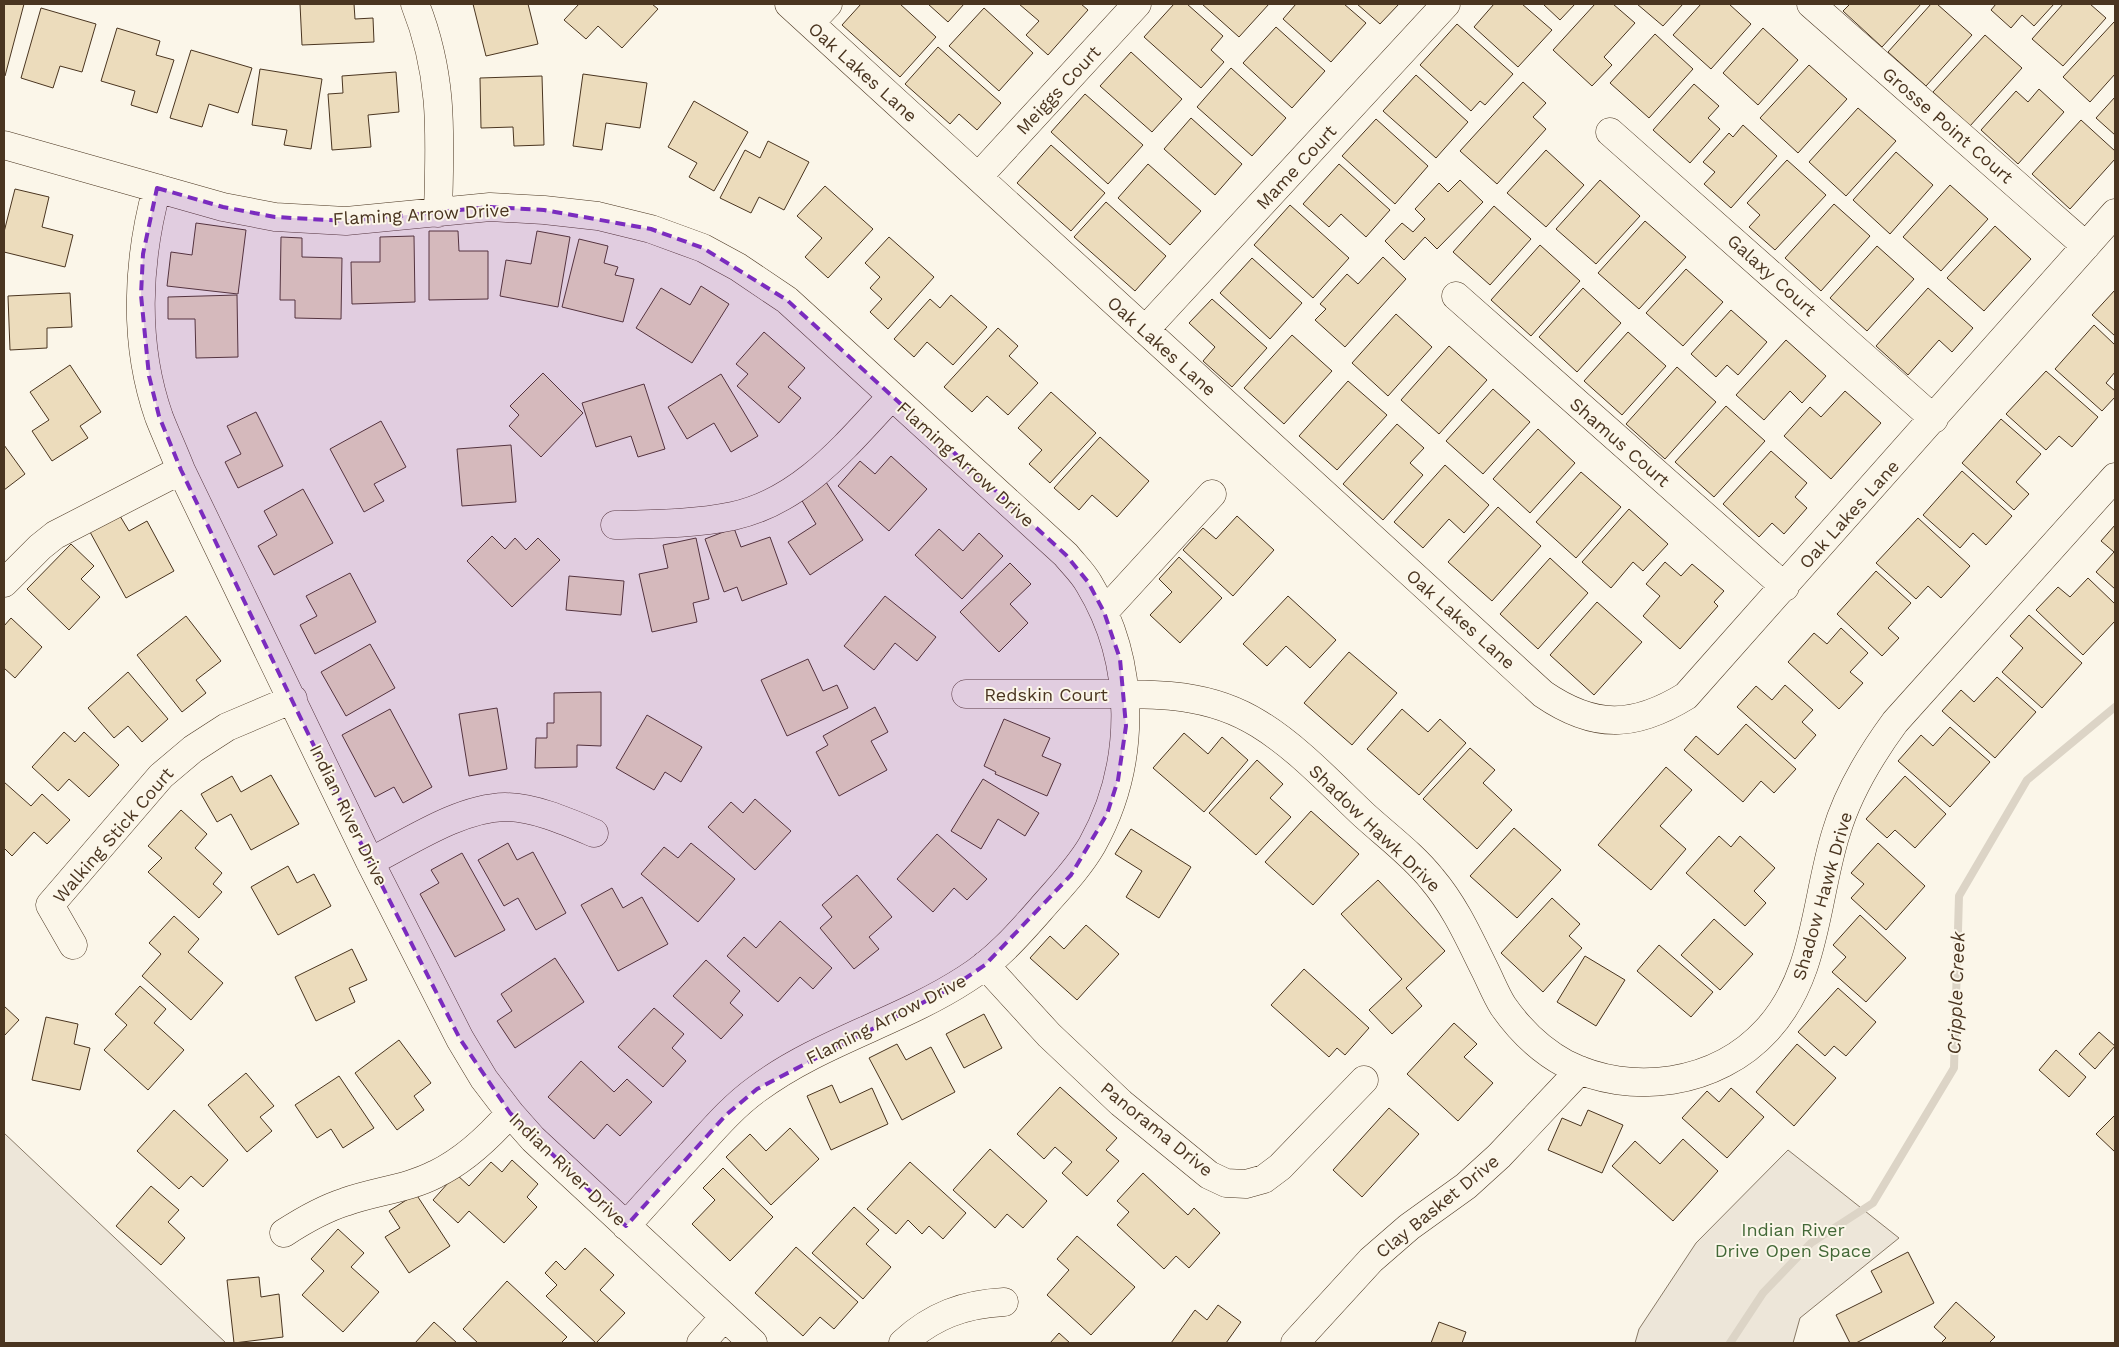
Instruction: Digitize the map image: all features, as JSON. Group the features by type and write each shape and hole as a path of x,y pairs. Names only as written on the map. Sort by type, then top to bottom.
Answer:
{"street":[{"path":"415,4 428,38 438,95 438,213"},
{"name":"Oak Lakes Lane","path":"789,4 819,14 978,177 1543,694 1563,708 1590,718 1614,721 1638,718 1665,709 1686,696 2115,214"},
{"name":"Meiggs Court","path":"978,177 1137,4"},
{"name":"Mame Court","path":"1145,330 1446,4"},
{"name":"Grosse Point Court","path":"1811,4 2086,246"},
{"name":"Galaxy Court","path":"1610,132 1934,418"},
{"name":"Flaming Arrow Drive","path":"4,145 223,207 275,217 346,221 490,207 544,210 588,215 651,229 703,248 738,267 787,300 1066,555 1088,582 1104,612 1120,659 1125,694 1124,745 1118,780 1107,814 1092,846 1058,890 1013,940 985,965 951,988 793,1067 757,1089 726,1115 626,1226"},
{"name":"Indian River Drive","path":"157,188 143,254 141,295 143,336 149,376 159,416 181,470 370,862 460,1039 484,1079 533,1139 753,1343"},
{"name":"Shamus Court","path":"1456,296 1785,587"},
{"path":"615,526 699,521 734,516 768,504 799,487 827,465 892,396"},
{"path":"4,583 40,547 55,535 181,470"},
{"name":"Shadow Hawk Drive","path":"1125,694 1173,695 1226,707 1258,723 1288,744 1430,876 1453,906 1501,1003 1522,1031 1550,1054 1580,1070 1609,1079 1644,1083 1661,1082 1695,1075 1712,1069 1743,1052 1769,1028 1790,1000 1799,983 1810,949 1836,830 1856,781 1874,751 1895,722 2115,476"},
{"path":"1104,612 1212,494"},
{"name":"Redskin Court","path":"966,694 1125,694"},
{"name":"Walking Stick Court","path":"73,945 50,905 155,783 193,749 228,727 293,699"},
{"path":"370,862 472,812 506,807 560,819 594,833"},
{"name":"Panorama Drive","path":"985,965 1050,1035 1121,1103 1209,1175 1226,1183 1246,1184 1264,1179 1280,1167 1364,1080"},
{"name":"Clay Basket Drive","path":"1295,1343 1372,1260 1409,1227 1466,1186 1499,1156 1580,1070"},
{"path":"284,1232 314,1214 347,1201 401,1188 437,1174 470,1152 510,1113"},
{"path":"903,1343 929,1322 946,1313 982,1303 1004,1302"},
{"path":"701,1343 724,1317"}],"highlighted area":[{"path":"157,188 223,207 275,217 346,221 490,207 544,210 651,229 703,248 787,300 1066,555 1088,582 1104,612 1120,659 1126,726 1118,780 1107,814 1071,875 985,965 951,988 757,1089 726,1115 626,1226 510,1113 460,1039 370,862 181,470 159,416 149,376 141,295 143,254"}],"green space":[{"path":"4,1133 226,1343 4,1343"},
{"name":"Indian River Drive Open Space","path":"1788,1150 1899,1238 1800,1318 1793,1343 1635,1343 1639,1329 1696,1243"}],"building":[{"path":"4,4 24,4 5,76 4,76"},
{"path":"300,4 354,4 355,19 373,18 374,42 302,45"},
{"path":"473,4 528,4 538,44 486,56"},
{"path":"579,4 652,4 658,9 622,48 598,26 586,39 564,20"},
{"path":"861,4 900,4 936,37 900,77 842,25"},
{"path":"928,4 964,4 948,22"},
{"path":"1019,4 1081,4 1088,10 1048,55 1026,35 1039,21"},
{"path":"1174,4 1187,4 1223,36 1211,50 1224,62 1201,88 1144,37"},
{"path":"1202,4 1269,4 1239,37"},
{"path":"1296,4 1344,4 1366,23 1331,62 1283,19"},
{"path":"1357,4 1399,4 1380,24"},
{"path":"1494,4 1522,4 1552,30 1518,67 1474,27"},
{"path":"1543,4 1575,4 1560,20"},
{"path":"1595,4 1613,4 1635,23 1604,57 1612,65 1592,86 1553,50"},
{"path":"1637,4 1683,4 1663,26"},
{"path":"1701,4 1729,4 1751,24 1711,69 1673,35"},
{"path":"1850,4 1921,4 1882,47 1843,11"},
{"path":"1931,4 1937,4 1972,35 1926,86 1888,52"},
{"path":"1996,4 2054,4 2034,26 2022,15 2011,28 1991,10"},
{"path":"2063,4 2090,4 2106,18 2063,66 2032,39"},
{"path":"41,8 96,24 82,72 60,66 53,88 21,78"},
{"path":"984,8 1033,53 999,91 949,46"},
{"path":"2114,22 2115,74 2090,102 2063,77"},
{"path":"1457,24 1513,74 1485,105 1480,101 1471,111 1420,65"},
{"path":"1276,27 1325,71 1292,108 1243,63"},
{"path":"117,28 160,41 156,55 174,60 157,113 131,105 135,91 101,81"},
{"path":"1763,28 1798,60 1758,105 1723,73"},
{"path":"1655,34 1693,69 1649,118 1610,83"},
{"path":"1985,35 2022,68 1970,126 1933,92"},
{"path":"938,47 1001,103 977,130 959,114 950,124 905,84"},
{"path":"191,50 252,68 238,113 209,104 202,127 170,118"},
{"path":"1131,52 1182,99 1152,132 1100,86"},
{"path":"1809,65 1847,99 1798,153 1760,118"},
{"path":"1231,68 1286,118 1252,156 1197,107"},
{"path":"260,69 322,79 311,149 284,145 287,130 252,125"},
{"path":"396,72 399,112 368,115 371,147 332,150 328,94 343,93 342,76"},
{"path":"583,74 647,83 640,128 606,123 602,150 573,146"},
{"path":"1416,75 1468,122 1436,158 1383,111"},
{"path":"542,76 544,145 514,146 513,127 481,128 480,78"},
{"path":"1523,82 1546,103 1533,117 1546,129 1497,184 1460,151"},
{"path":"1694,84 1719,106 1708,118 1720,129 1690,163 1653,130"},
{"path":"2039,89 2064,112 2018,164 1981,130 2016,91 2028,102"},
{"path":"1085,94 1143,145 1108,184 1051,132"},
{"path":"2115,97 2115,135 2096,118"},
{"path":"694,101 748,132 714,191 689,177 697,163 668,147"},
{"path":"1858,108 1896,141 1846,196 1809,162"},
{"path":"1191,118 1242,164 1215,195 1164,149"},
{"path":"1376,119 1428,166 1395,204 1342,156"},
{"path":"2081,120 2115,151 2115,159 2070,209 2032,174"},
{"path":"1743,125 1777,156 1731,208 1704,184 1715,172 1703,162 1729,133 1733,137"},
{"path":"768,141 809,162 784,210 759,197 751,213 720,198 745,150 760,158"},
{"path":"1051,145 1105,193 1071,231 1017,183"},
{"path":"1546,150 1584,185 1546,227 1507,193"},
{"path":"1896,152 1933,185 1890,234 1853,200"},
{"path":"1787,160 1826,195 1775,250 1749,227 1760,215 1747,203"},
{"path":"1148,164 1201,211 1170,245 1118,198"},
{"path":"1339,164 1390,210 1366,237 1341,214 1329,227 1303,204"},
{"path":"1460,180 1483,202 1437,249 1425,237 1404,260 1385,241 1402,223 1413,232 1425,219 1415,209 1439,183 1448,192"},
{"path":"1600,180 1640,216 1596,264 1556,229"},
{"path":"1950,185 1988,219 1941,271 1903,237"},
{"path":"825,186 873,229 828,278 805,257 822,238 797,216"},
{"path":"15,189 49,197 42,227 73,235 65,267 4,252 4,232"},
{"path":"1106,202 1166,256 1135,291 1074,237"},
{"path":"1834,204 1870,236 1821,291 1785,258"},
{"path":"1290,205 1349,258 1313,298 1254,245"},
{"path":"1494,206 1531,239 1490,285 1453,252"},
{"path":"1645,221 1686,257 1639,309 1598,273"},
{"path":"196,223 246,230 238,294 167,286 171,252 192,255"},
{"path":"1995,226 2031,259 1984,311 1947,278"},
{"path":"429,231 458,231 459,251 488,251 488,299 429,300"},
{"path":"537,231 570,237 558,307 500,296 506,260 531,264"},
{"path":"414,236 415,302 352,304 351,262 380,262 380,237"},
{"path":"281,237 302,238 302,257 342,258 341,319 295,318 295,300 280,300"},
{"path":"889,237 934,277 888,329 870,312 882,299 870,288 880,277 865,263"},
{"path":"579,239 608,246 604,263 618,267 615,275 634,279 623,322 562,307"},
{"path":"1540,245 1580,281 1531,336 1491,300"},
{"path":"1877,246 1914,279 1867,331 1830,298"},
{"path":"1383,257 1406,279 1345,347 1315,320 1326,309 1320,304 1347,274 1358,284"},
{"path":"1252,258 1302,303 1270,339 1220,293"},
{"path":"1686,269 1723,302 1683,346 1646,313"},
{"path":"701,286 729,304 692,363 636,328 661,288 690,305"},
{"path":"1583,288 1621,323 1577,372 1539,337"},
{"path":"1928,288 1973,328 1952,352 1939,340 1908,375 1876,346"},
{"path":"2115,290 2115,336 2092,315"},
{"path":"70,293 72,327 47,328 47,348 10,350 8,296"},
{"path":"237,295 238,357 196,358 195,319 168,319 168,297"},
{"path":"951,295 987,327 953,365 927,342 914,357 894,339 930,299 940,308"},
{"path":"1212,299 1267,348 1232,387 1203,361 1215,347 1189,323"},
{"path":"1731,310 1767,342 1738,375 1727,365 1716,377 1691,354"},
{"path":"1396,314 1432,347 1388,396 1352,363"},
{"path":"2094,325 2115,345 2115,372 2106,383 2115,391 2115,397 2102,411 2055,369"},
{"path":"998,328 1018,346 1009,356 1038,383 1008,415 987,396 972,412 944,387"},
{"path":"764,332 805,368 788,387 801,398 779,423 737,386 748,374 736,364"},
{"path":"1628,332 1666,366 1622,415 1584,381"},
{"path":"1292,335 1332,371 1284,424 1244,388"},
{"path":"1786,340 1826,376 1802,403 1790,391 1764,420 1736,395"},
{"path":"1449,346 1487,380 1439,434 1401,400"},
{"path":"70,365 101,412 80,426 88,438 52,461 32,431 49,420 30,392"},
{"path":"1677,367 1716,402 1665,459 1626,424"},
{"path":"2046,371 2098,417 2072,447 2059,436 2046,450 2006,414"},
{"path":"543,373 583,413 541,457 509,426 519,415 510,406"},
{"path":"721,374 758,436 731,452 714,423 687,439 668,407"},
{"path":"1348,381 1387,415 1337,470 1299,436"},
{"path":"644,384 665,449 638,457 631,436 596,447 582,403"},
{"path":"1493,389 1530,422 1483,474 1446,441"},
{"path":"1845,391 1881,423 1831,479 1784,436 1810,407 1821,417"},
{"path":"1051,392 1096,433 1050,483 1029,464 1042,450 1018,428"},
{"path":"1726,406 1765,441 1714,497 1675,462"},
{"path":"256,412 283,466 238,488 225,462 241,454 227,426"},
{"path":"2001,419 2041,454 2016,482 2029,494 2014,510 1962,463"},
{"path":"381,421 406,467 374,484 384,501 364,512 330,449"},
{"path":"1397,424 1424,448 1410,463 1423,475 1383,520 1343,484"},
{"path":"1538,429 1575,463 1530,513 1493,479"},
{"path":"1100,437 1149,481 1117,517 1092,495 1079,510 1054,488"},
{"path":"4,445 25,474 4,490"},
{"path":"511,445 516,502 462,506 457,449"},
{"path":"1771,451 1807,483 1795,497 1807,508 1784,534 1772,523 1759,537 1723,504"},
{"path":"891,456 927,489 889,531 838,486 860,461 875,474"},
{"path":"1445,465 1489,505 1464,533 1449,519 1423,548 1394,522"},
{"path":"1962,471 2012,516 1986,545 1973,533 1960,548 1923,515"},
{"path":"1581,472 1621,507 1576,558 1536,522"},
{"path":"826,482 863,540 810,575 788,542 816,524 801,499"},
{"path":"303,489 333,543 274,575 258,546 277,535 264,511"},
{"path":"1498,507 1541,546 1492,601 1448,562"},
{"path":"1629,509 1668,544 1643,571 1633,562 1611,588 1582,562"},
{"path":"120,516 129,531 147,521 174,571 126,598 90,532"},
{"path":"1237,516 1274,550 1233,596 1183,550 1203,528 1216,539"},
{"path":"1918,518 1970,566 1941,598 1928,586 1916,599 1876,563"},
{"path":"2115,525 2115,589 2096,572 2114,552 2101,541"},
{"path":"734,528 741,547 770,537 787,584 742,601 737,587 724,592 705,539"},
{"path":"939,529 963,551 979,533 1003,556 962,599 915,555"},
{"path":"492,536 505,549 515,538 526,550 538,538 560,560 512,607 467,561"},
{"path":"696,538 709,599 693,603 697,622 652,632 639,574 668,568 663,545"},
{"path":"71,544 94,566 81,579 100,597 69,630 27,589"},
{"path":"1179,557 1222,598 1180,643 1150,615 1172,592 1159,579"},
{"path":"1550,558 1588,593 1538,649 1500,614"},
{"path":"1665,562 1681,576 1692,564 1724,591 1714,602 1718,606 1680,649 1643,616 1660,596 1646,584"},
{"path":"1010,563 1031,584 1010,604 1028,623 999,652 960,612"},
{"path":"1876,571 1911,603 1888,628 1899,638 1882,656 1837,614"},
{"path":"350,573 376,622 315,654 300,625 317,616 306,596"},
{"path":"569,576 624,581 621,615 566,610"},
{"path":"2088,578 2115,604 2115,621 2083,655 2036,610 2058,587 2070,597"},
{"path":"885,596 936,637 917,661 895,643 874,670 844,646"},
{"path":"1288,596 1336,640 1310,668 1286,646 1267,666 1243,644"},
{"path":"1597,602 1642,642 1594,695 1550,655"},
{"path":"2029,615 2082,663 2042,708 2002,672 2023,648 2010,636"},
{"path":"186,616 221,661 196,680 206,693 182,712 137,655"},
{"path":"11,618 42,647 15,678 4,668 4,626"},
{"path":"1841,628 1868,653 1850,672 1863,683 1839,709 1788,662 1814,633 1827,644"},
{"path":"370,644 395,688 346,716 321,672"},
{"path":"1349,652 1397,693 1352,745 1304,703"},
{"path":"808,659 823,691 837,685 848,708 787,736 761,680"},
{"path":"128,672 168,719 142,742 128,726 114,738 88,708"},
{"path":"1997,677 2036,712 1995,758 1942,711 1961,690 1974,702"},
{"path":"1785,685 1813,710 1802,722 1816,735 1795,759 1737,707 1756,686 1772,700"},
{"path":"601,692 601,746 577,745 577,767 535,768 536,738 547,738 547,723 554,723 554,693"},
{"path":"875,707 888,732 871,741 887,770 839,796 816,752 828,745 823,736"},
{"path":"497,708 507,769 469,776 459,714"},
{"path":"390,709 432,787 403,803 394,787 375,797 342,735"},
{"path":"1402,709 1428,732 1440,719 1466,743 1419,795 1367,749"},
{"path":"647,715 702,747 681,782 665,772 654,790 616,768"},
{"path":"1004,719 1050,738 1042,756 1061,764 1047,796 995,774 996,772 984,766"},
{"path":"1746,724 1796,769 1774,793 1761,781 1743,802 1684,750 1696,736 1718,755"},
{"path":"1950,727 1990,762 1950,807 1898,761 1921,735 1933,746"},
{"path":"64,732 75,742 84,732 119,765 89,797 69,779 58,791 32,767"},
{"path":"1184,733 1208,754 1222,737 1248,760 1204,812 1153,768"},
{"path":"1470,748 1495,770 1483,783 1512,810 1477,849 1423,799"},
{"path":"1257,760 1283,784 1270,798 1291,817 1256,855 1209,813"},
{"path":"1666,767 1692,790 1660,826 1686,849 1651,890 1598,845"},
{"path":"271,775 299,824 251,850 231,814 217,822 201,794 232,776 241,792"},
{"path":"1905,776 1946,814 1915,848 1895,830 1887,838 1866,819"},
{"path":"983,779 1039,813 1025,836 998,819 981,849 951,831"},
{"path":"4,782 31,806 42,794 70,820 47,844 34,832 12,856 4,848"},
{"path":"755,799 791,831 755,870 708,827 731,802 743,813"},
{"path":"181,810 207,834 195,848 222,873 213,884 222,892 199,918 148,872 162,858 148,846"},
{"path":"1311,811 1359,854 1313,905 1265,862"},
{"path":"1514,828 1561,870 1517,918 1470,876"},
{"path":"1131,829 1191,867 1159,918 1126,897 1142,871 1115,854"},
{"path":"937,834 987,879 967,900 954,888 933,912 897,879"},
{"path":"1719,836 1731,847 1740,836 1775,868 1754,891 1766,903 1745,926 1686,873"},
{"path":"508,843 517,860 533,852 566,913 536,930 518,898 504,906 478,860"},
{"path":"691,843 735,879 698,922 641,874 664,847 678,858"},
{"path":"1878,843 1925,886 1886,930 1851,898 1864,884 1851,873"},
{"path":"462,853 505,930 455,957 420,894 439,883 431,870"},
{"path":"288,866 297,883 314,874 331,906 278,935 251,887"},
{"path":"857,875 892,917 869,937 879,949 854,969 820,928 832,917 822,905"},
{"path":"1378,880 1445,951 1406,988 1422,1006 1392,1034 1369,1010 1402,979 1341,914"},
{"path":"612,888 623,908 642,897 668,944 618,971 581,905"},
{"path":"1552,898 1580,924 1569,936 1582,948 1543,992 1501,953"},
{"path":"1860,915 1906,958 1866,1002 1832,972 1846,957 1833,945"},
{"path":"174,916 199,939 188,952 223,983 191,1020 142,976 161,954 149,943"},
{"path":"1714,919 1753,954 1720,990 1681,955"},
{"path":"780,921 832,968 813,989 800,977 778,1002 727,956 744,937 756,948"},
{"path":"1086,925 1119,954 1077,1000 1030,958 1050,936 1064,949"},
{"path":"1659,945 1713,992 1691,1017 1637,971"},
{"path":"352,949 367,980 349,988 355,1002 316,1021 295,977"},
{"path":"1585,956 1625,980 1596,1026 1557,1002"},
{"path":"555,958 584,1002 515,1048 497,1021 512,1011 501,994"},
{"path":"706,960 740,991 730,1003 743,1015 721,1039 673,996"},
{"path":"1304,969 1369,1028 1345,1055 1337,1048 1329,1057 1271,1005"},
{"path":"140,986 166,1009 154,1023 184,1050 148,1090 104,1050 127,1025 115,1014"},
{"path":"1838,988 1876,1022 1846,1056 1834,1046 1825,1056 1798,1032"},
{"path":"4,1006 19,1020 4,1036"},
{"path":"654,1008 684,1034 672,1048 686,1061 663,1087 618,1047"},
{"path":"984,1014 1002,1048 964,1068 946,1034"},
{"path":"46,1017 78,1024 74,1044 90,1048 80,1090 32,1080"},
{"path":"1454,1023 1477,1044 1464,1057 1493,1083 1458,1121 1407,1074"},
{"path":"2099,1032 2115,1046 2095,1069 2079,1054"},
{"path":"399,1040 431,1083 414,1096 424,1110 397,1130 355,1073"},
{"path":"897,1044 906,1060 931,1047 955,1092 902,1120 869,1058"},
{"path":"1797,1044 1836,1078 1794,1126 1756,1092"},
{"path":"2056,1050 2086,1077 2069,1097 2039,1070"},
{"path":"581,1061 614,1092 627,1079 652,1102 620,1136 607,1124 594,1139 548,1097"},
{"path":"246,1073 274,1106 260,1117 272,1131 247,1152 208,1105"},
{"path":"339,1076 374,1128 343,1148 331,1129 317,1138 295,1105"},
{"path":"832,1085 840,1103 872,1088 888,1124 831,1150 807,1096"},
{"path":"1060,1087 1117,1138 1106,1150 1119,1161 1087,1196 1062,1173 1072,1162 1055,1147 1044,1159 1017,1134"},
{"path":"1731,1088 1764,1117 1727,1158 1682,1118 1707,1091 1719,1102"},
{"path":"1389,1108 1419,1134 1362,1197 1333,1170"},
{"path":"174,1110 228,1160 203,1187 191,1176 179,1189 137,1151"},
{"path":"1588,1110 1623,1125 1602,1173 1548,1150 1562,1118 1581,1126"},
{"path":"2115,1115 2115,1152 2096,1134"},
{"path":"790,1128 819,1159 771,1205 726,1157 750,1134 766,1151"},
{"path":"1683,1139 1718,1171 1673,1221 1612,1166 1635,1141 1660,1164"},
{"path":"990,1149 1047,1201 1023,1228 1007,1214 995,1228 953,1190"},
{"path":"512,1160 538,1184 527,1197 537,1207 504,1243 469,1211 458,1223 433,1200 456,1174 469,1186 491,1162 502,1172"},
{"path":"910,1162 966,1213 943,1239 929,1226 922,1234 908,1220 896,1234 867,1209"},
{"path":"723,1168 773,1217 730,1261 692,1224 715,1200 703,1188"},
{"path":"1143,1173 1188,1215 1194,1208 1220,1233 1189,1268 1176,1256 1164,1269 1117,1225 1129,1212 1117,1201"},
{"path":"151,1186 179,1210 168,1222 185,1238 161,1265 116,1226"},
{"path":"416,1194 450,1246 409,1273 385,1237 400,1228 389,1211"},
{"path":"854,1207 879,1230 866,1244 891,1267 863,1299 812,1253"},
{"path":"338,1229 364,1253 351,1267 379,1292 343,1332 302,1295 324,1271 311,1259"},
{"path":"1077,1236 1135,1287 1091,1335 1047,1295 1069,1270 1057,1259"},
{"path":"796,1247 858,1302 834,1329 820,1317 803,1336 755,1293"},
{"path":"585,1248 614,1275 600,1290 625,1313 596,1343 546,1296 557,1285 545,1273 556,1261 565,1270"},
{"path":"1908,1252 1934,1303 1856,1343 1850,1343 1836,1315 1882,1292 1871,1271"},
{"path":"259,1277 261,1297 279,1294 283,1337 234,1343 227,1280"},
{"path":"507,1281 567,1337 561,1343 478,1343 463,1329"},
{"path":"1956,1302 1995,1337 1989,1343 1941,1343 1946,1338 1934,1327"},
{"path":"1218,1305 1241,1322 1226,1343 1171,1343 1195,1310 1207,1320"},
{"path":"434,1322 457,1343 415,1343"},
{"path":"1439,1322 1466,1332 1462,1343 1431,1343"},
{"path":"1059,1333 1070,1343 1050,1343"}],"waterway":[{"name":"Cripple Creek","path":"1730,1343 1763,1293 1811,1243 1873,1203 1954,1068 1959,896 2027,780 2115,707"}]}
